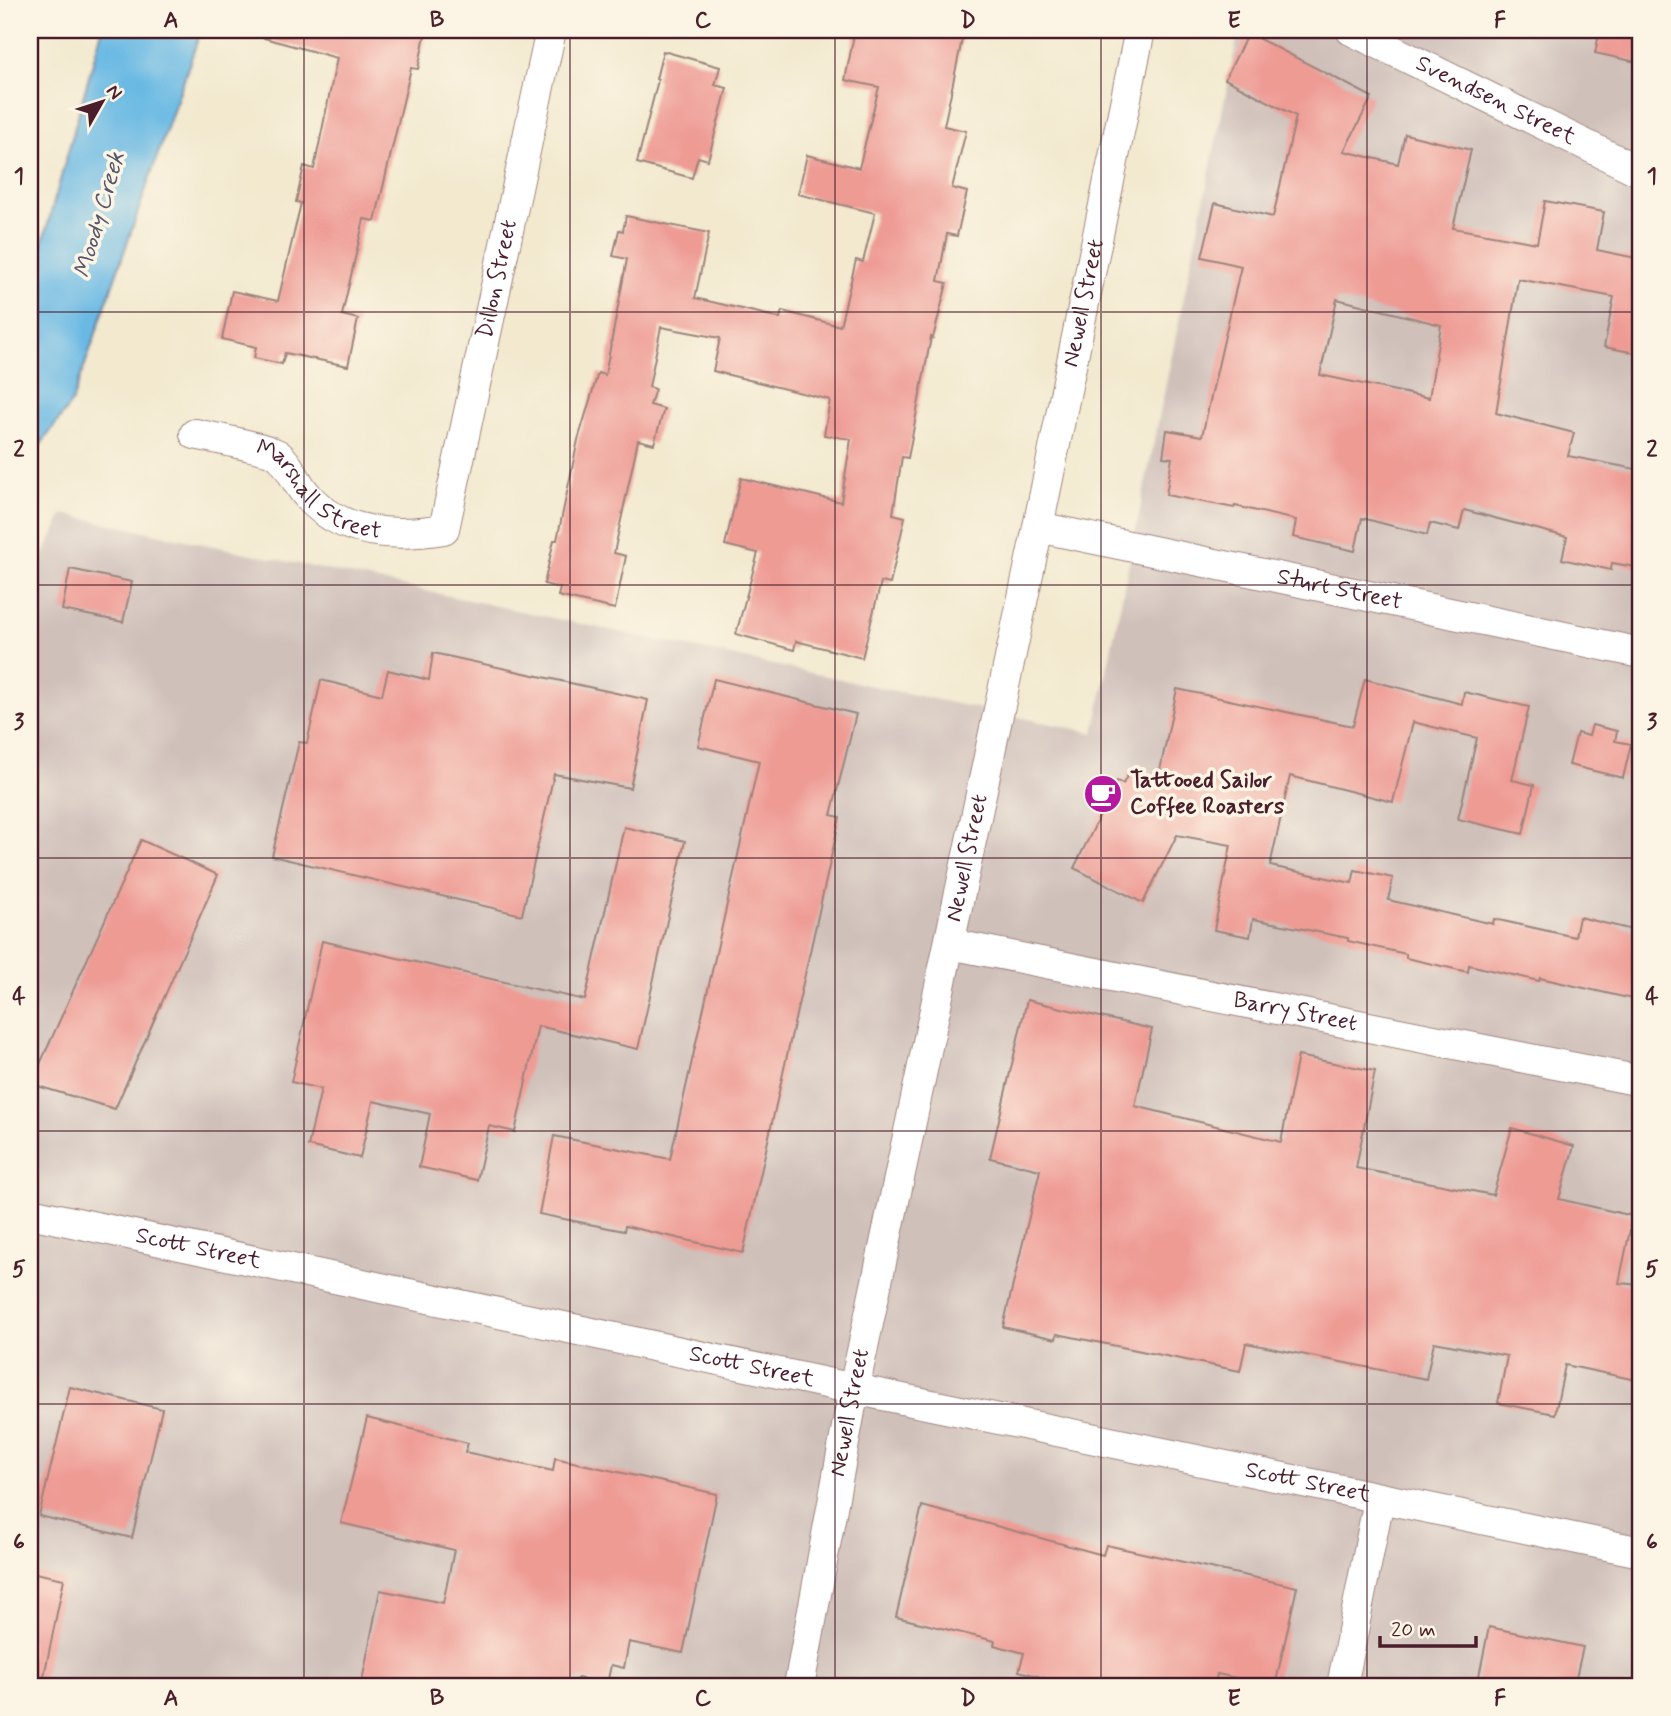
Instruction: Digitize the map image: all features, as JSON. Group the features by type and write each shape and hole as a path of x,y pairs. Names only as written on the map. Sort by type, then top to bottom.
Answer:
{"street":[{"name":"Dillon Street","path":"444,529 551,30"},
{"name":"Newell Street","path":"799,1686 855,1390 1038,527 1140,30"},
{"name":"Svendsen Street","path":"1350,30 1641,172"},
{"name":"Marshall Street","path":"195,434 278,454 316,506 347,524 385,534 415,534 444,529"},
{"name":"Sturt Street","path":"1038,527 1641,653"},
{"name":"Barry Street","path":"950,944 1641,1081"},
{"name":"Scott Street","path":"30,1213 855,1390 1641,1552"},
{"path":"1342,1686 1379,1500"}],"shaded area":[{"path":"1239,30 1641,30 1641,1686 30,1686 30,583 63,514 1094,733"}],"water":[{"name":"Moody Creek","path":"102,30 201,30 72,402 30,459 30,288"}],"building":[{"path":"265,30 426,30 418,69 411,68 375,221 364,219 342,315 358,319 348,366 285,353 282,364 254,358 256,347 222,339 232,291 278,301 301,203 296,202 304,166 314,169 337,58 264,38"},
{"path":"855,30 964,30 944,126 966,131 952,188 967,192 957,236 947,234 938,281 947,283 933,338 931,337 908,458 902,457 893,514 905,517 890,584 881,582 862,658 796,641 794,650 736,634 758,553 725,545 741,478 841,502 851,439 824,435 830,400 713,371 720,338 661,327 649,387 655,389 650,405 664,409 654,444 638,440 614,553 626,556 615,609 558,596 560,588 544,584 554,540 557,540 578,440 598,373 605,375 627,259 613,256 619,230 623,231 626,216 709,233 695,298 780,318 782,311 840,326 856,260 863,262 875,213 798,194 807,155 859,168 879,87 845,80"},
{"path":"1600,30 1641,30 1641,63 1595,53"},
{"path":"1248,33 1372,97 1344,151 1398,164 1405,134 1471,150 1453,228 1537,243 1545,201 1604,212 1597,250 1641,259 1641,354 1604,347 1614,297 1518,279 1496,413 1574,433 1568,456 1641,470 1641,568 1612,563 1611,570 1562,559 1567,537 1464,510 1459,530 1430,523 1427,535 1362,518 1355,551 1293,537 1296,520 1235,506 1234,508 1166,495 1172,458 1163,457 1167,430 1202,436 1241,266 1202,257 1215,203 1273,217 1296,116 1225,79","holes":["1337,299 1441,325 1429,398 1320,375"]},
{"path":"663,51 720,67 715,85 727,88 708,160 698,157 692,178 637,163"},
{"path":"70,569 132,582 123,622 62,610"},
{"path":"433,653 648,700 630,788 554,774 522,915 272,856 299,742 307,743 321,680 382,695 388,670 429,680"},
{"path":"714,679 856,714 831,815 840,817 743,1253 625,1226 624,1231 539,1214 554,1136 670,1159 759,761 698,746"},
{"path":"1365,679 1462,704 1464,692 1529,707 1512,780 1534,785 1523,834 1458,819 1477,738 1413,722 1393,802 1290,776 1270,866 1352,883 1355,870 1393,878 1388,900 1493,924 1494,919 1575,937 1579,917 1641,932 1641,1001 1469,965 1468,972 1406,958 1406,954 1348,941 1348,938 1253,919 1250,937 1214,930 1231,845 1177,835 1143,903 1074,868 1117,781 1123,784 1130,770 1157,785 1177,689 1353,726"},
{"path":"1592,725 1617,731 1615,741 1631,744 1623,778 1569,765 1577,733 1589,736"},
{"path":"624,827 685,841 638,1049 538,1026 515,1132 489,1126 477,1180 419,1167 430,1114 373,1101 360,1158 308,1146 321,1089 291,1082 322,941 585,1000"},
{"path":"141,840 218,875 115,1109 31,1084"},
{"path":"1027,1000 1152,1029 1135,1106 1281,1142 1298,1056 1375,1071 1356,1168 1493,1195 1512,1128 1574,1146 1559,1199 1633,1216 1619,1283 1641,1285 1641,1381 1565,1365 1555,1414 1498,1403 1507,1356 1434,1342 1426,1379 1246,1343 1240,1371 1057,1334 1056,1339 1003,1327 1040,1170 990,1158"},
{"path":"70,1387 162,1409 132,1538 39,1516"},
{"path":"367,1418 468,1443 465,1452 553,1471 555,1458 717,1494 683,1653 629,1642 624,1668 611,1665 607,1684 578,1678 568,1686 387,1686 362,1681 380,1590 443,1603 454,1550 341,1523"},
{"path":"922,1506 1103,1555 1106,1545 1297,1587 1275,1686 1217,1674 1215,1686 1074,1686 1019,1671 1024,1653 994,1645 995,1641 896,1617"},
{"path":"30,1572 64,1579 42,1686 30,1686"},
{"path":"1489,1627 1583,1647 1574,1686 1477,1686"}],"place":[{"name":"Tattooed Sailor Coffee Roasters","path":"1103,794"}]}
